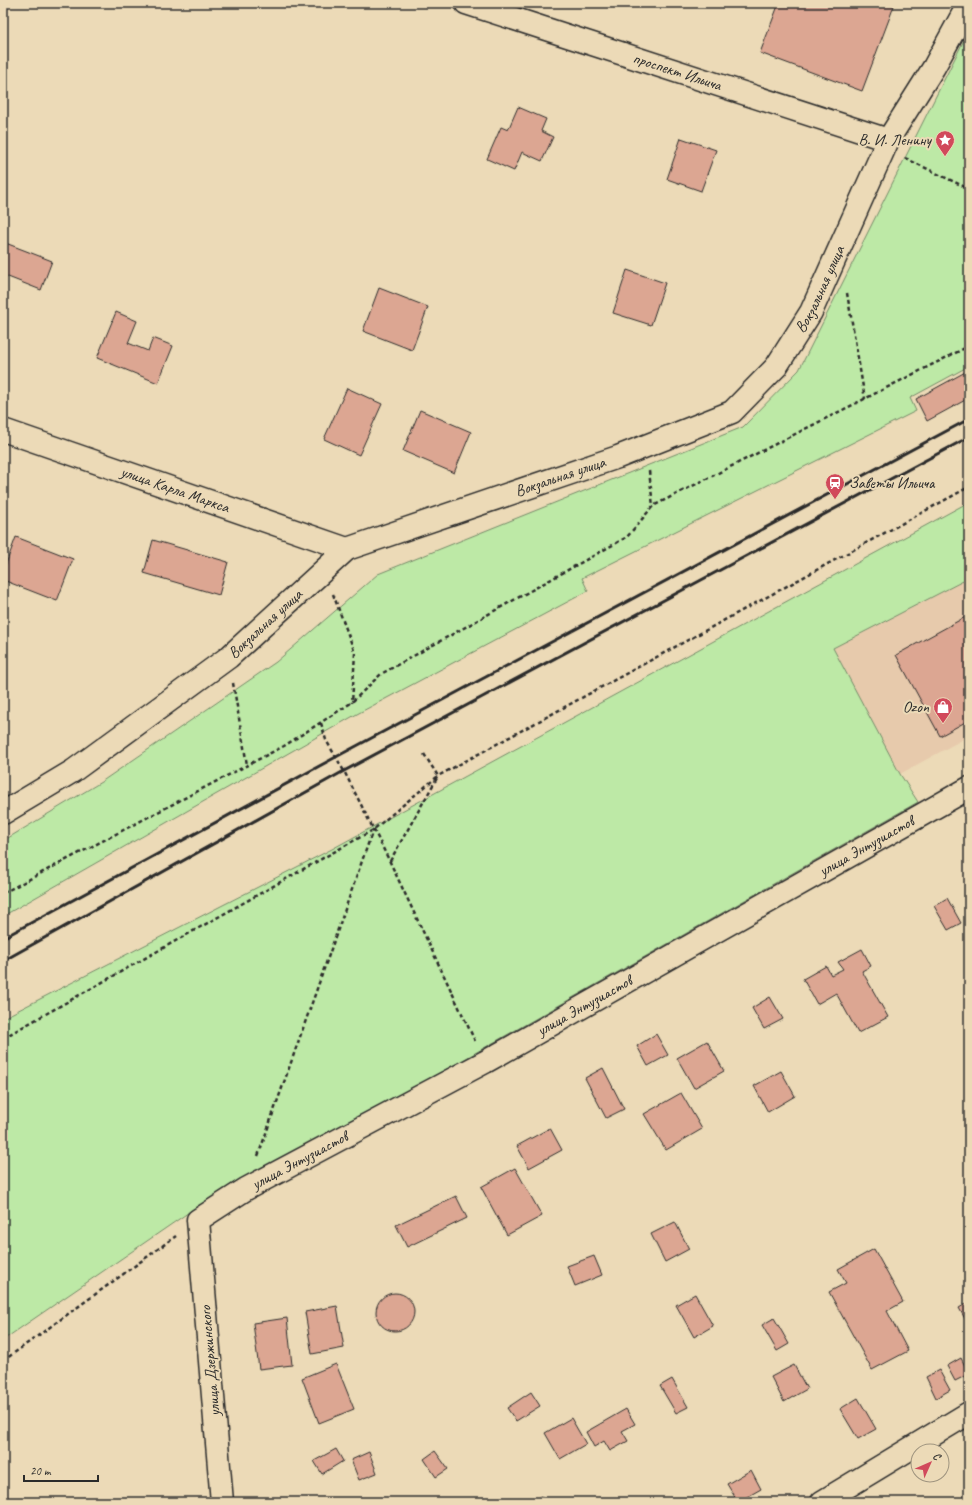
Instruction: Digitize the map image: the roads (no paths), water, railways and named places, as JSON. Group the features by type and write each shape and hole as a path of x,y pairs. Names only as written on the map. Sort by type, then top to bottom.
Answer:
{"street":[{"name":"проспект Ильича","path":"466,3 886,144"},
{"name":"Вокзальная улица","path":"3,813 73,771 229,657 347,549 610,460 732,412 776,367 811,312 886,144 934,67 969,3"},
{"name":"улица Карла Маркса","path":"3,430 347,549"},
{"name":"улица Энтузиастов","path":"198,1220 246,1189 485,1062 969,788"},
{"name":"улица Дзержинского","path":"198,1220 222,1502"},
{"path":"822,1502 969,1413"}],"railway":[{"path":"3,938 336,757 969,419"},
{"path":"3,961 344,771 969,437"}],"place":[{"name":"В. И. Ленину","path":"945,157"},
{"name":"Заветы Ильича","path":"835,500"},
{"name":"Ozon","path":"943,724"}]}
